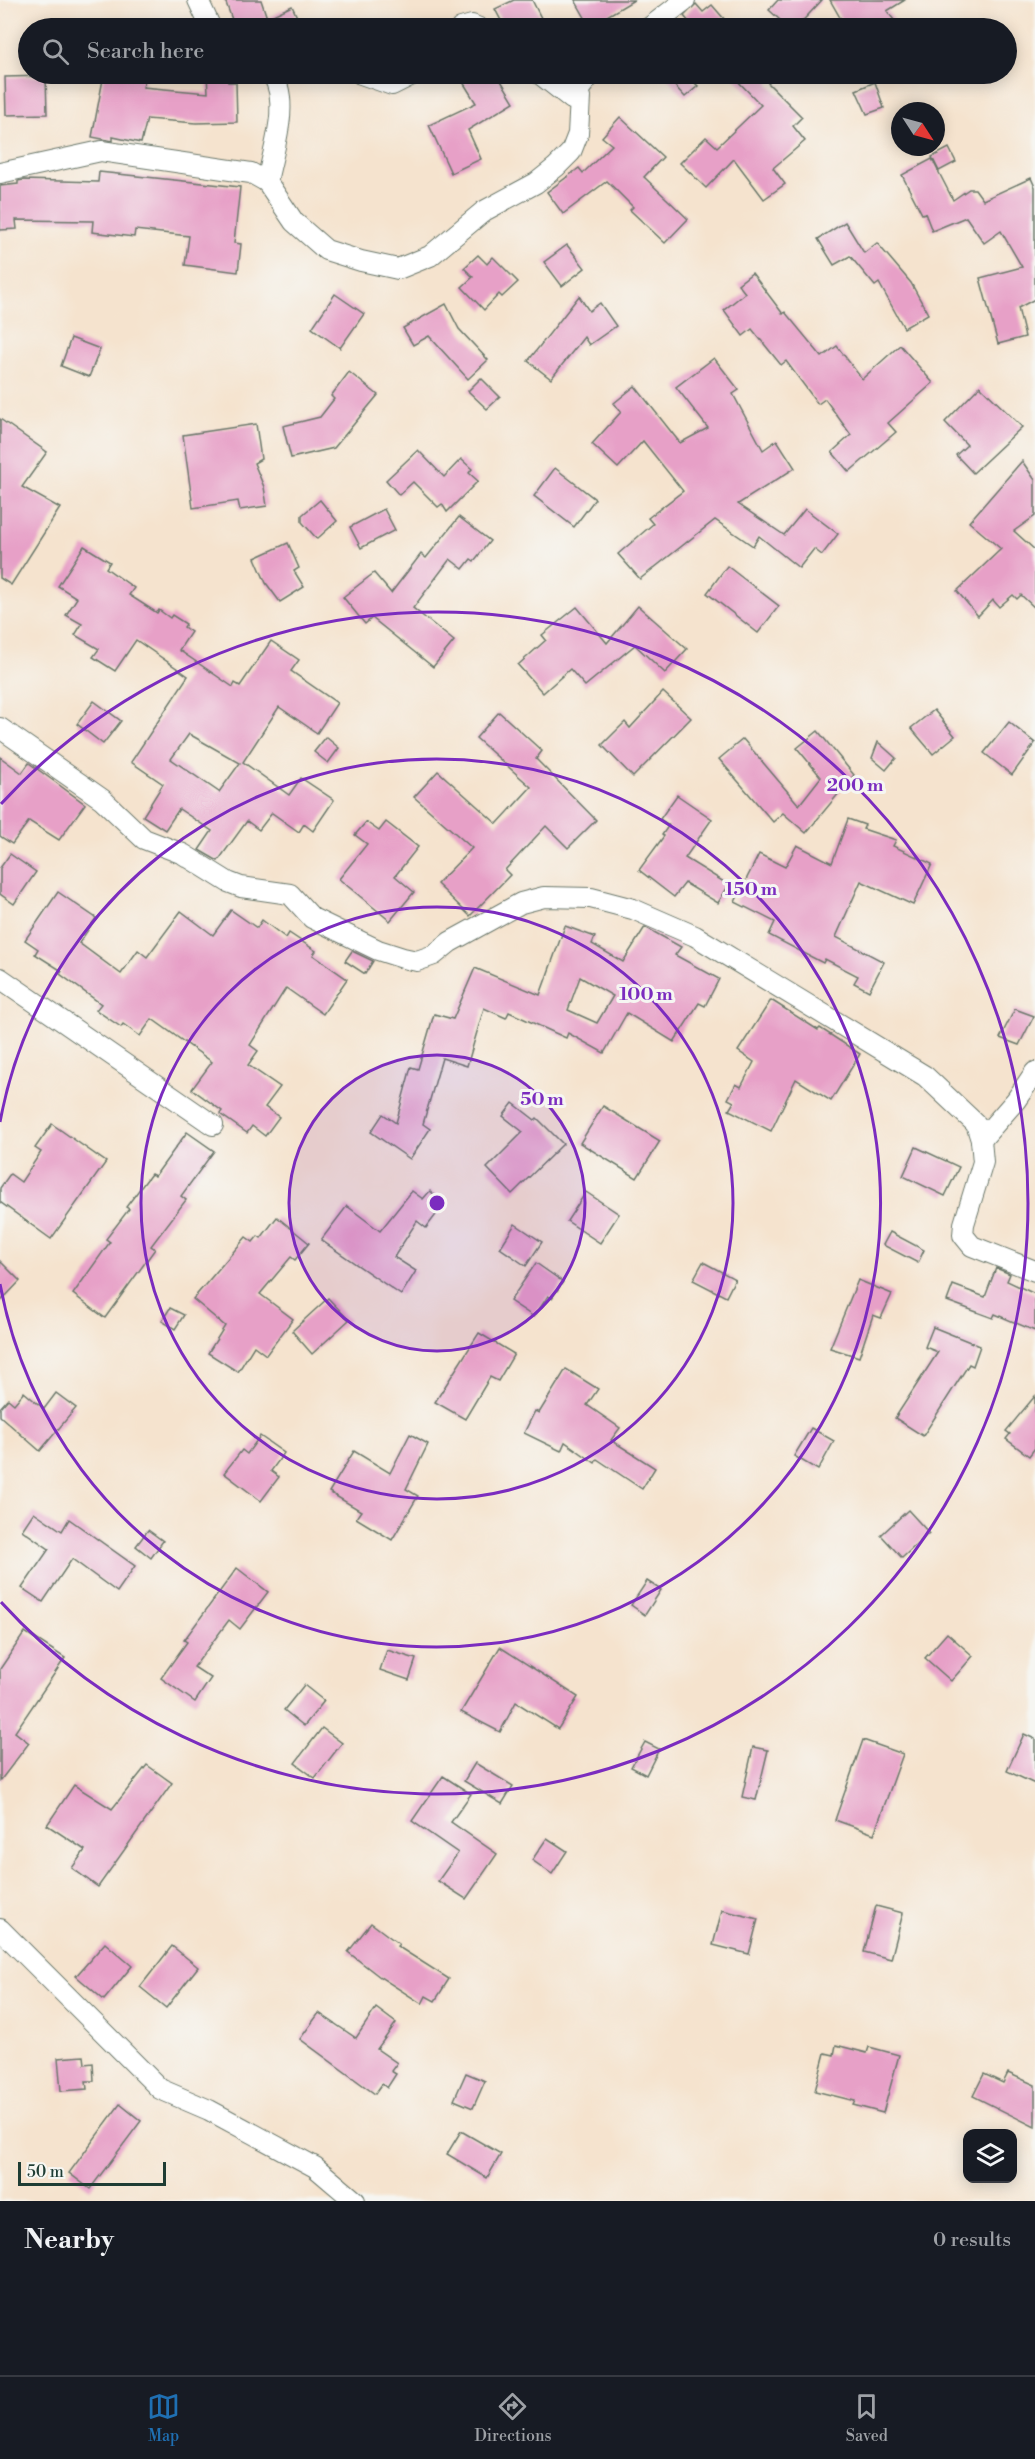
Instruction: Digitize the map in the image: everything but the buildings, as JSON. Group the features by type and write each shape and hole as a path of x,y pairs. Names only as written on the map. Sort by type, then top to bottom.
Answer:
{"street":[{"path":"198,0 206,18"},
{"path":"662,18 685,0"},
{"path":"267,182 279,114 279,84"},
{"path":"553,84 572,99"},
{"path":"572,99 583,84"},
{"path":"0,173 101,151 218,170 238,170 267,182 294,222 326,250 398,269 430,256 484,211 536,183 556,167 571,152 578,134 580,97 572,99"},
{"path":"0,728 102,799 144,839 183,854 228,882 241,887 290,894 312,918 378,950 403,958 417,961 434,955 450,942 521,903 544,897 591,898 633,909 695,936 925,1076 976,1124 981,1140 983,1162 963,1234 972,1246 1035,1271"},
{"path":"0,978 213,1125"},
{"path":"981,1140 1016,1100 1035,1072"},
{"path":"0,1929 160,2089 210,2110 315,2166 355,2201"}]}
